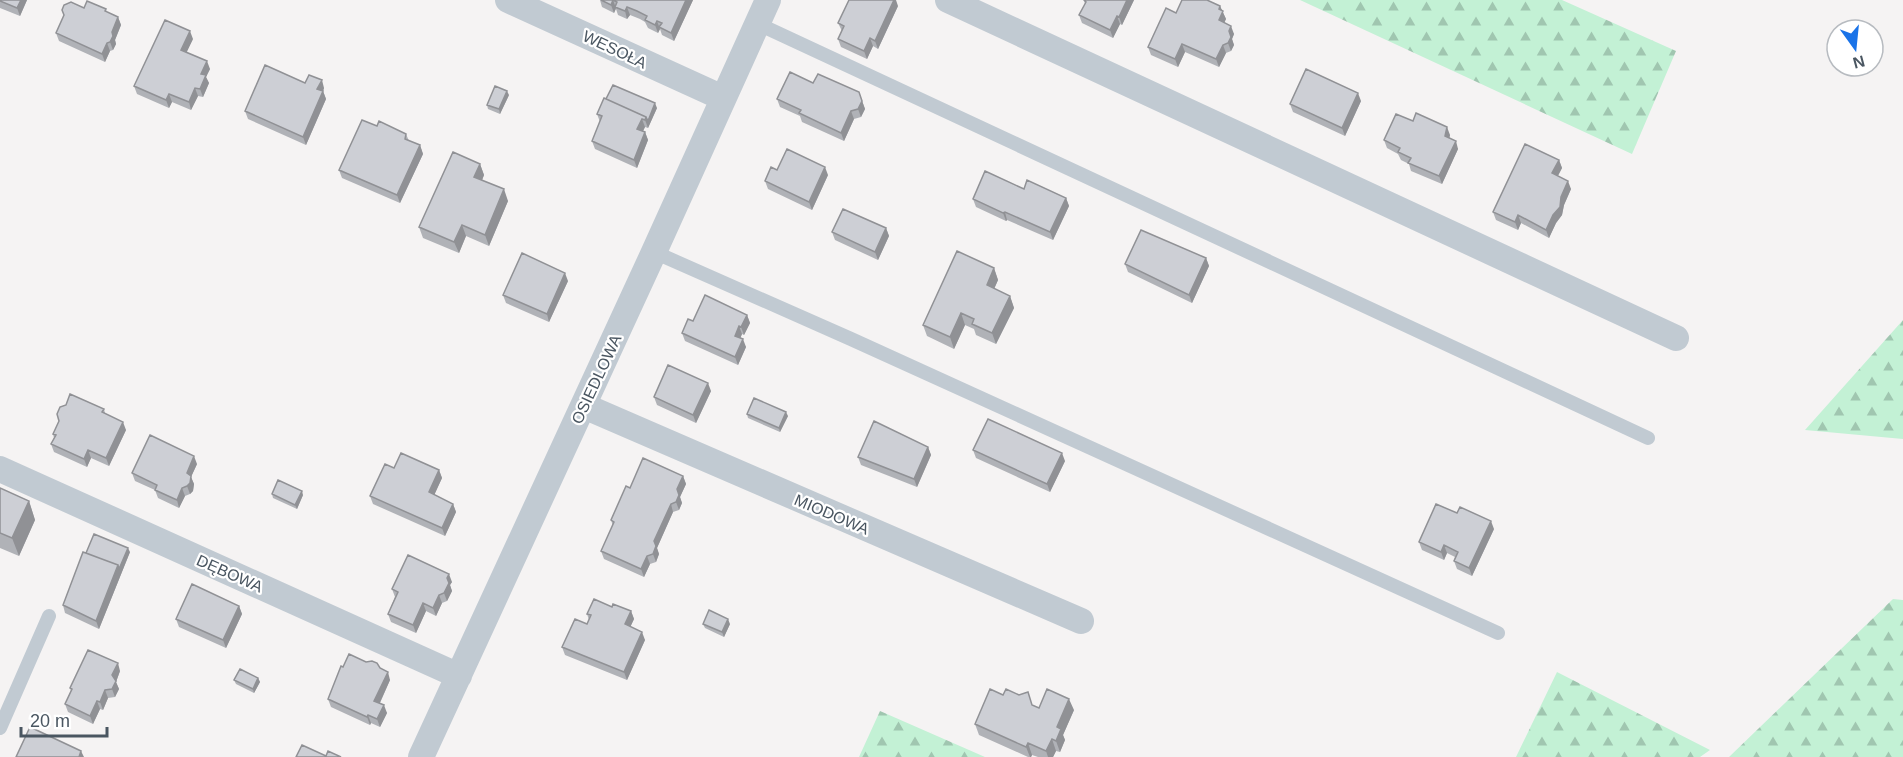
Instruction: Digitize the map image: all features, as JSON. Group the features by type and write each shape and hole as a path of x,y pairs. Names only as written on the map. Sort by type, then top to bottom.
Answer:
{"street":[{"name":"WESOŁA","path":"508,0 723,98"},
{"name":"OSIEDLOWA","path":"421,757 584,406 768,0"},
{"path":"948,0 1676,338"},
{"name":"MIODOWA","path":"584,406 1081,621"},
{"name":"DĘBOWA","path":"0,469 459,676"}],"lane":[{"path":"756,23 1648,438"},
{"path":"654,252 873,348 1498,633"},
{"path":"0,728 49,616"}],"green space":[{"path":"1300,0 1562,0 1676,51 1632,154"},
{"path":"1903,320 1903,439 1805,430"},
{"path":"1893,599 1903,600 1903,757 1729,757"},
{"path":"1557,672 1710,750 1700,757 1516,757"},
{"path":"880,711 985,757 859,757"}],"building":[{"path":"0,0 21,0 17,8"},
{"path":"601,0 613,0 611,5"},
{"path":"613,0 686,0 671,33 659,27 662,23 657,21 655,25 645,20 647,16 637,11 627,7 625,11 615,7 617,2"},
{"path":"849,0 894,0 875,41 870,38 864,51 838,39 844,26 838,23"},
{"path":"1084,0 1127,0 1110,30 1079,15 1086,2"},
{"path":"1182,0 1207,0 1220,6 1219,9 1223,11 1219,20 1231,26 1229,31 1231,37 1228,43 1223,45 1216,59 1182,44 1175,59 1148,47 1166,8 1176,13"},
{"path":"87,1 118,17 112,32 113,36 102,54 56,33 64,15 62,10 64,5 71,2 84,8"},
{"path":"165,20 190,31 181,50 207,61 201,74 206,75 200,89 195,88 189,102 169,94 166,100 134,86"},
{"path":"265,65 305,83 309,75 322,80 317,89 323,91 303,137 245,111"},
{"path":"1306,69 1358,93 1342,128 1290,104"},
{"path":"790,72 813,83 818,74 859,92 862,101 858,109 851,111 841,133 799,113 801,110 777,99"},
{"path":"613,85 655,103 648,121 646,117 606,99"},
{"path":"495,86 507,91 499,109 487,105"},
{"path":"604,98 646,117 645,120 642,119 637,129 645,132 634,160 592,141 602,116 597,114"},
{"path":"1416,113 1447,127 1445,136 1456,141 1439,176 1408,163 1411,158 1398,152 1400,148 1384,140 1396,114 1413,121"},
{"path":"362,120 377,126 379,121 406,134 405,139 420,145 397,195 339,170"},
{"path":"1525,144 1559,160 1552,173 1568,181 1561,197 1560,207 1553,215 1546,230 1518,215 1515,222 1493,212"},
{"path":"787,149 825,167 809,202 765,181 771,167 777,170"},
{"path":"453,152 480,164 474,177 504,189 485,235 462,225 454,242 419,227"},
{"path":"985,171 1024,189 1027,180 1066,198 1050,232 973,199"},
{"path":"843,209 886,228 875,252 832,232"},
{"path":"1141,230 1206,258 1189,295 1125,264"},
{"path":"957,251 994,268 987,285 1010,296 992,333 972,324 974,319 961,313 950,337 923,325"},
{"path":"522,253 565,273 547,314 503,295"},
{"path":"705,295 747,315 735,336 743,339 735,357 682,333 688,319 693,321"},
{"path":"668,365 708,383 693,415 654,397"},
{"path":"70,394 104,409 102,412 123,422 106,458 88,450 84,459 51,444 59,421 57,414 60,407 66,405"},
{"path":"754,398 786,412 779,428 747,414"},
{"path":"988,419 1062,453 1047,484 973,450"},
{"path":"874,421 928,447 914,479 858,457"},
{"path":"150,435 194,456 187,473 191,476 190,483 182,488 177,500 155,490 157,485 132,473"},
{"path":"401,453 439,470 429,492 453,504 442,528 370,496 385,464 394,468"},
{"path":"643,458 683,476 677,489 679,495 676,502 671,504 654,541 656,546 653,554 647,556 641,569 601,551 626,486 630,488"},
{"path":"278,480 302,491 295,505 272,494"},
{"path":"0,488 29,501 12,538 0,533"},
{"path":"1436,504 1457,513 1460,507 1491,521 1469,568 1454,561 1458,552 1444,545 1441,552 1419,542"},
{"path":"94,534 128,548 119,569 118,565 86,553"},
{"path":"83,552 118,565 96,621 63,605"},
{"path":"408,555 449,574 447,578 449,583 444,593 439,595 433,608 423,603 413,625 388,614 398,592 392,589"},
{"path":"192,584 239,606 223,640 176,619"},
{"path":"594,599 612,607 613,604 631,611 625,624 642,632 624,672 562,647 575,619 587,624 591,615 587,614"},
{"path":"709,610 728,619 722,632 703,624"},
{"path":"88,650 118,663 112,675 116,681 112,689 105,690 90,716 65,704"},
{"path":"349,654 366,662 377,663 380,668 388,672 374,701 384,705 377,719 368,715 367,717 328,699 341,666 343,667"},
{"path":"240,669 258,678 253,689 234,680"},
{"path":"990,689 1003,695 1006,689 1019,695 1028,692 1032,705 1039,708 1047,689 1069,699 1057,727 1061,729 1056,741 1052,739 1046,751 1028,743 1026,747 975,724"},
{"path":"30,727 81,751 79,757 16,757"},
{"path":"302,745 326,756 328,751 341,757 296,757"}]}
